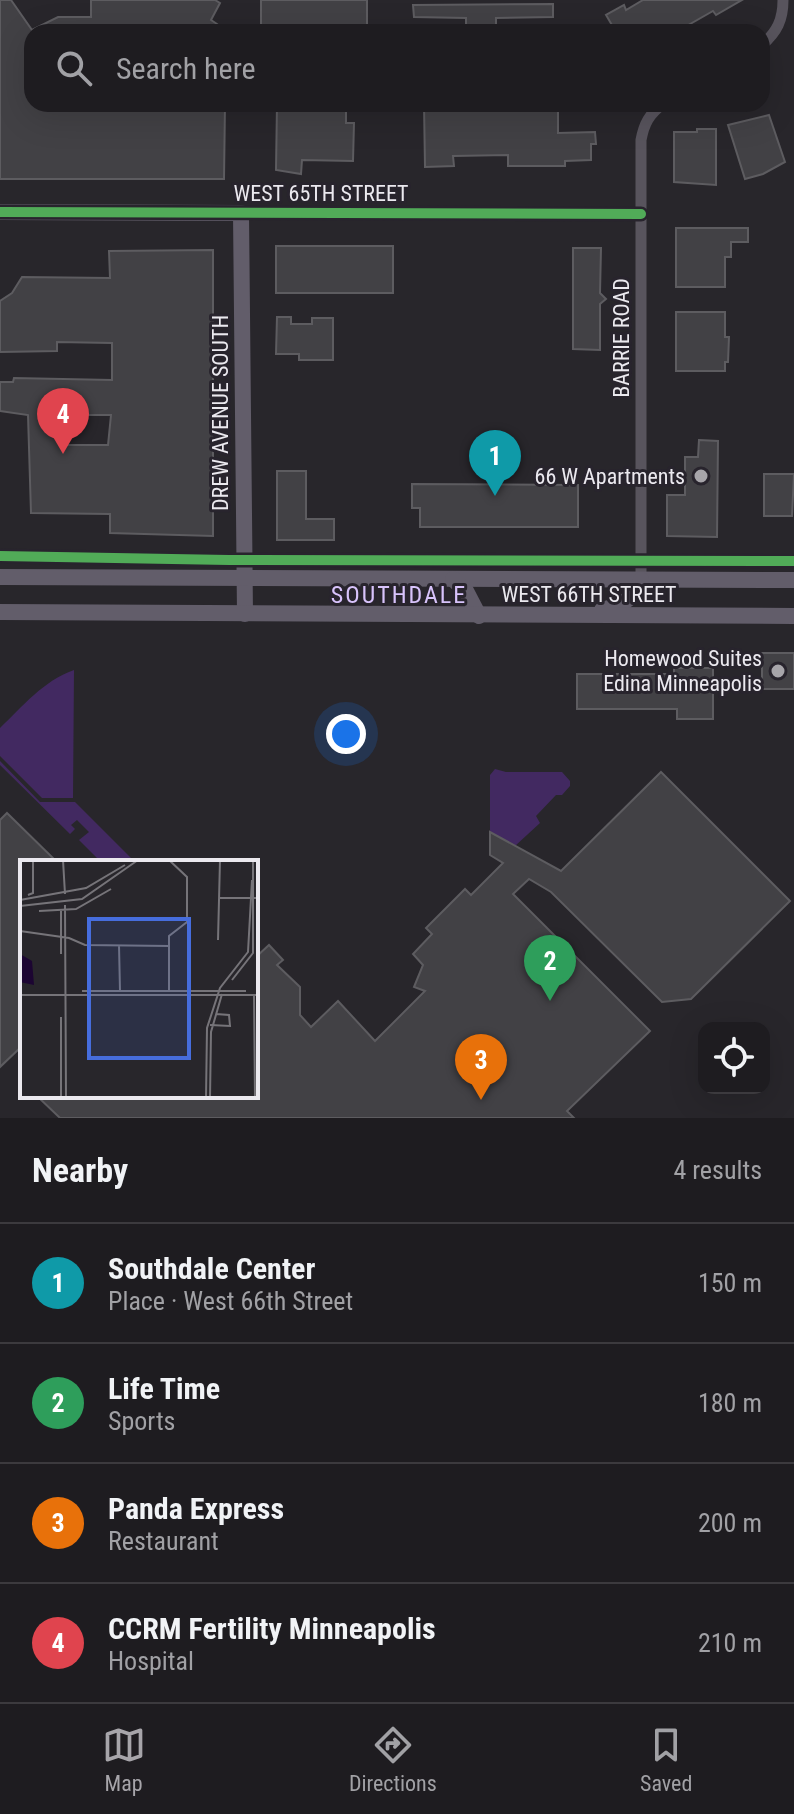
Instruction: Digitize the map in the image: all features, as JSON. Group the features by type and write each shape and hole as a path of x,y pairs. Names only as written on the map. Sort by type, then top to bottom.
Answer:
{"main road":[{"name":"WEST 65TH STREET","path":"0,212 241,213"},
{"name":"DREW AVENUE SOUTH","path":"241,213 245,614"},
{"name":"WEST 66TH STREET","path":"0,577 794,580"},
{"path":"453,579 466,591 479,616"},
{"path":"581,616 621,605 637,592 641,580"},
{"name":"WEST 66TH STREET","path":"0,612 794,616"}],"street":[{"path":"770,38 781,22 783,0"},
{"name":"BARRIE ROAD","path":"641,580 641,140 643,127 654,112"},
{"name":"WEST 65TH STREET","path":"241,213 641,214"}],"shaded area":[{"path":"74,670 73,798 42,798 0,756 0,728 43,687"},
{"path":"0,761 40,802 75,802 133,860 99,860 79,840 89,832 77,820 71,825 75,829 70,834 0,765"},
{"path":"495,769 506,772 562,772 570,781 570,786 562,795 556,795 536,816 540,823 515,846 490,832 490,775"}],"building":[{"path":"0,0 11,0 28,24 24,24 24,112 225,112 224,179 0,179"},
{"path":"91,0 215,0 220,3 211,20 217,24 44,24 58,17 91,17"},
{"path":"261,0 367,0 367,24 261,24"},
{"path":"643,0 742,0 716,15 713,11 690,24 611,24 606,15 624,5 626,10"},
{"path":"553,4 553,17 496,18 496,24 466,24 466,18 414,17 413,5"},
{"path":"277,112 346,112 346,123 354,123 353,161 302,160 301,174 276,170"},
{"path":"424,112 558,112 558,133 595,132 596,144 591,144 591,160 565,161 565,166 508,166 508,155 453,156 454,166 425,167"},
{"path":"769,115 785,162 763,174 745,179 728,125"},
{"path":"697,129 716,129 716,185 674,182 674,132 697,132"},
{"path":"676,228 748,228 748,242 731,242 731,257 725,257 725,287 676,287"},
{"path":"276,246 393,246 393,293 276,293"},
{"path":"573,248 601,248 600,293 606,299 600,304 600,350 573,349"},
{"path":"213,250 213,536 110,533 110,514 31,513 28,415 0,411 0,382 13,382 14,378 112,380 112,343 57,342 57,351 0,352 0,301 12,293 22,277 110,278 109,251","holes":["62,415 111,415 108,445 65,445"]},
{"path":"676,312 725,312 725,337 729,337 725,371 676,371"},
{"path":"277,317 291,317 291,324 312,324 312,318 333,318 333,360 299,360 299,354 276,354"},
{"name":"66 W Apartments","path":"699,440 718,441 717,537 667,536 667,495 685,495 685,457 698,457"},
{"path":"277,471 306,471 306,519 334,519 334,540 277,540"},
{"path":"764,474 794,474 792,516 764,516"},
{"path":"412,484 578,485 578,527 420,527 420,508 412,508"},
{"name":"Homewood Suites Edina Minneapolis","path":"762,653 794,653 794,689 762,689"},
{"path":"674,668 713,668 713,719 677,719 677,709 577,709 577,674 674,674"},
{"path":"661,772 790,901 691,999 662,1002 551,892 529,879 513,894 650,1031 567,1111 574,1118 60,1118 39,1098 258,1098 258,955 269,945 283,960 277,965 300,987 300,1015 311,1027 338,1001 375,1041 425,991 414,987 423,965 413,954 432,934 426,928 465,889 471,895 503,863 490,855 490,832 561,871"},
{"path":"7,813 55,860 20,860 20,1048 0,1067 0,820"}],"cycle path":[{"path":"0,212 641,214"},
{"path":"0,556 229,560 794,561"}],"place":[{"name":"CCRM Fertility Minneapolis","path":"63,454"},
{"name":"66 W Apartments","path":"701,476"},
{"name":"Southdale Center","path":"495,496"},
{"name":"Homewood Suites Edina Minneapolis","path":"778,671"},
{"name":"Life Time","path":"550,1001"},
{"name":"Panda Express","path":"481,1100"}],"district":[{"name":"SOUTHDALE","path":"399,595"}]}
